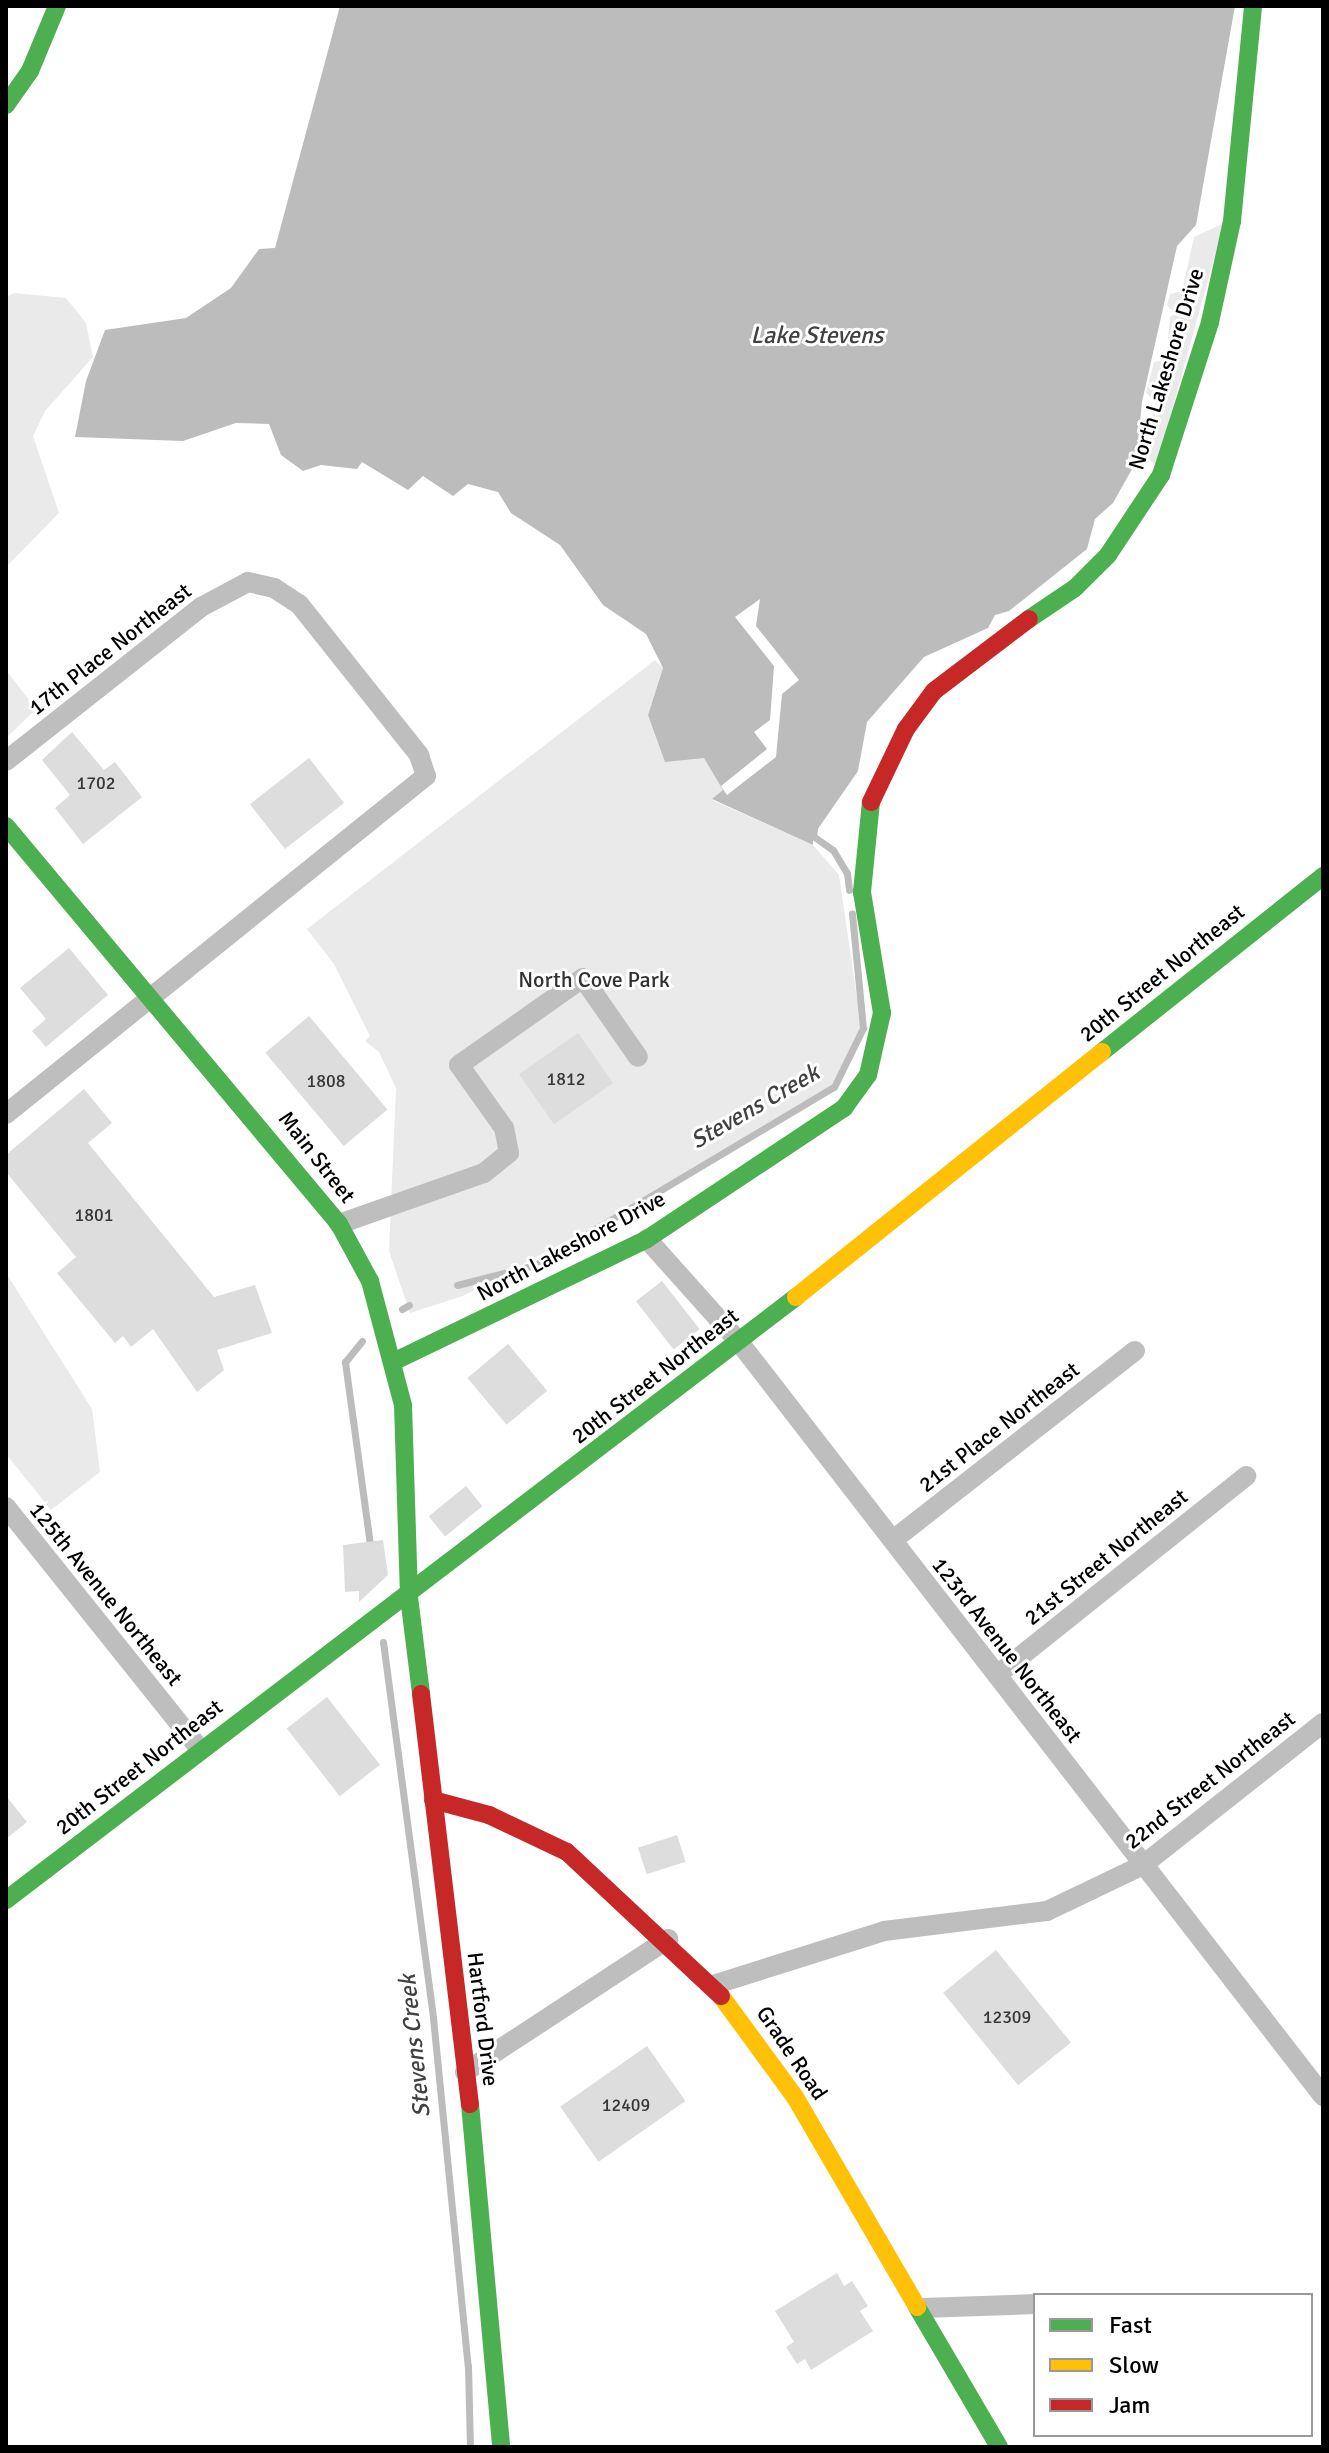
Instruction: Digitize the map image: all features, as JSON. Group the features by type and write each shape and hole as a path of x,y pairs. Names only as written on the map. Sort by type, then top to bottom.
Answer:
{"main road":[{"path":"6,105 30,71 57,6"},
{"name":"North Lakeshore Drive","path":"395,1361 647,1239 844,1108 868,1075 882,1013 862,892 868,808 906,729 934,691 970,659 1075,588 1108,555 1161,475 1210,322 1232,221 1253,6"},
{"name":"Main Street","path":"6,826 154,998 339,1224 370,1281 395,1361 403,1405 402,1602"},
{"name":"20th Street Northeast","path":"6,1900 199,1748 402,1602 739,1342 1323,876"},
{"name":"Hartford Drive","path":"402,1602 433,1800 486,2236 501,2447"},
{"name":"Grade Road","path":"433,1800 489,1815 567,1852 668,1939 713,1985 795,2097 922,2308 999,2447"}],"street":[{"name":"17th Place Northeast","path":"6,761 201,607 248,582 274,588 299,604 419,755 426,776 154,998"},
{"path":"339,1224 484,1173 509,1153 504,1128 459,1065 583,978 638,1057"},
{"path":"6,1114 154,998"},
{"name":"123rd Avenue Northeast","path":"647,1239 739,1342 1323,2096"},
{"name":"21st Place Northeast","path":"893,1540 1135,1351"},
{"name":"21st Street Northeast","path":"997,1675 1246,1476"},
{"name":"125th Avenue Northeast","path":"6,1507 199,1748"},
{"name":"22nd Street Northeast","path":"713,1985 884,1931 1047,1911 1143,1865 1323,1723"},
{"path":"465,2072 668,1939"},
{"path":"922,2308 1033,2304"}],"green space":[{"path":"1224,223 1156,467 1143,451 1156,402 1146,393 1154,362 1166,360 1170,317 1176,313 1167,306 1170,294 1182,291 1194,237"},
{"path":"14,293 66,298 86,323 93,357 45,411 33,436 59,513 6,567 6,297"},
{"name":"North Cove Park","path":"655,660 663,668 648,715 704,757 724,790 712,800 813,845 839,875 862,1032 828,1091 648,1198 463,1296 410,1313 389,1251 396,1088 379,1052 365,1041 370,1036 334,964 307,929"},
{"path":"6,670 36,709 6,738"},
{"path":"6,1273 92,1409 100,1472 51,1510 6,1454"}],"water":[{"name":"Lake Stevens","path":"340,6 1235,6 1196,225 1177,246 1142,402 1136,462 1113,503 1095,519 1087,549 1009,611 995,615 988,628 924,657 867,722 858,771 813,836 813,845 712,799 723,790 704,758 665,762 648,715 663,668 646,634 603,605 560,545 511,513 498,492 468,484 453,496 423,476 408,490 362,462 357,469 321,465 303,471 281,455 269,424 236,423 183,441 75,437 86,381 105,330 186,318 231,288 259,249 275,248"}],"pier":[{"path":"760,599 756,626 799,680 782,694 776,757 727,795 721,786 767,749 754,732 770,720 774,666 735,617"}],"building":[{"path":"72,732 104,770 115,762 142,797 83,844 55,808 70,795 42,760"},
{"path":"309,758 344,803 285,849 250,804"},
{"path":"69,948 108,995 46,1047 32,1031 46,1019 20,988"},
{"path":"309,1016 387,1109 344,1146 265,1053"},
{"path":"578,1033 613,1083 554,1124 519,1074"},
{"path":"84,1089 112,1123 88,1143 214,1297 255,1285 272,1333 217,1350 224,1370 197,1392 153,1329 131,1347 123,1336 115,1343 57,1273 76,1257 6,1172 6,1155"},
{"path":"662,1281 700,1329 674,1349 636,1301"},
{"path":"508,1344 547,1391 507,1425 467,1378"},
{"path":"466,1486 482,1506 445,1536 429,1516"},
{"path":"383,1540 388,1575 359,1602 359,1591 345,1592 343,1545"},
{"path":"327,1697 380,1765 340,1796 287,1728"},
{"path":"6,1796 27,1822 6,1839"},
{"path":"677,1835 686,1862 647,1874 638,1848"},
{"path":"996,1950 1071,2042 1018,2085 943,1993"},
{"path":"647,2046 685,2101 599,2162 560,2107"},
{"path":"837,2273 844,2286 852,2281 868,2306 860,2311 873,2331 811,2370 805,2359 797,2364 786,2347 794,2342 775,2311"}],"waterway":[{"name":"Stevens Creek","path":"814,829 813,836 833,850 847,873 849,890"},
{"name":"Stevens Creek","path":"457,1285 535,1265 834,1087 863,1028 852,914"},
{"name":"Stevens Creek","path":"402,1309 409,1305"},
{"name":"Stevens Creek","path":"362,1341 345,1362 371,1551"},
{"name":"Stevens Creek","path":"383,1642 433,2018 468,2366 470,2447"}],"traffic: fast":[{"path":"6,105 30,71 57,6"},
{"path":"1029,619 1075,588 1108,555 1161,475 1210,322 1232,221 1253,6"},
{"path":"395,1361 647,1239 844,1108 868,1075 882,1013 862,892 871,802"},
{"path":"6,826 339,1224 370,1281 403,1405 409,1597 421,1694"},
{"path":"1102,1052 1323,876"},
{"path":"6,1900 796,1297"},
{"path":"470,2104 501,2447"},
{"path":"917,2307 999,2447"}],"traffic: slow":[{"path":"796,1297 1102,1052"},
{"path":"721,1996 795,2097 917,2307"}],"traffic: jam":[{"path":"871,802 906,729 934,691 1029,619"},
{"path":"421,1694 470,2104"},
{"path":"433,1800 489,1815 567,1852 721,1996"}]}
